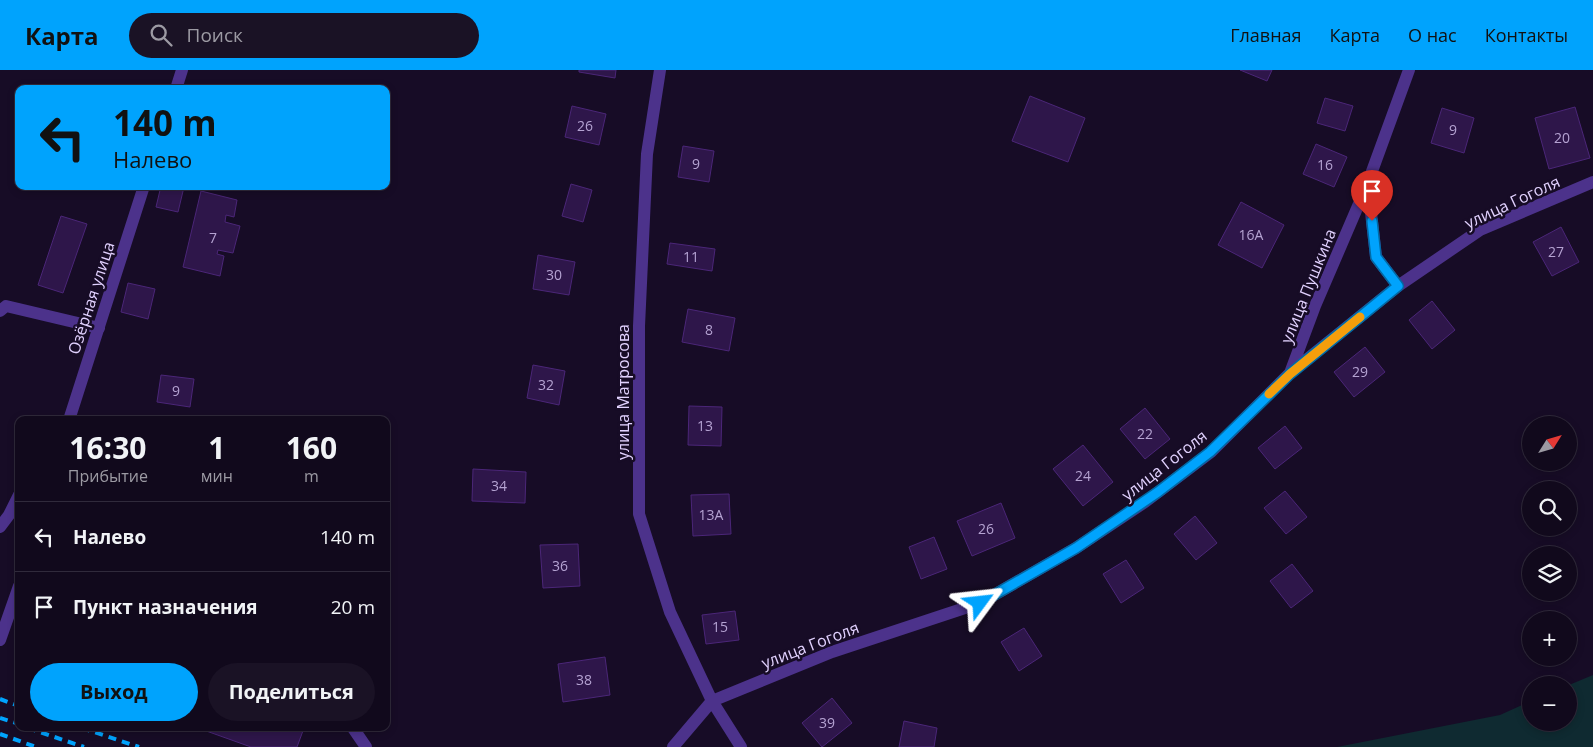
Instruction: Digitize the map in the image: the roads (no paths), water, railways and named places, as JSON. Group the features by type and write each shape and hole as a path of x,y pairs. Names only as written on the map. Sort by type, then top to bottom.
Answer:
{"street":[{"path":"177,85 182,70"},
{"name":"улица Матросова","path":"660,70 647,154 639,326 639,514 670,612 712,702 741,747"},
{"name":"улица Пушкина","path":"1290,374 1315,306 1368,185 1409,70"},
{"name":"улица Гоголя","path":"712,702 832,652 988,598 1076,548 1145,502 1210,452 1290,374 1398,286 1480,230 1593,182"},
{"path":"1368,185 1376,257 1398,286"},
{"name":"Озёрная улица","path":"70,416 143,190"},
{"path":"0,311 6,306 98,328"},
{"path":"0,527 15,503"},
{"path":"0,640 15,597"},
{"path":"673,747 712,702"},
{"path":"355,731 366,747"}],"railway":[{"path":"0,699 15,705"},
{"path":"0,718 15,723"},
{"path":"37,731 84,747"},
{"path":"91,731 139,747"},
{"path":"0,734 36,747"}]}
